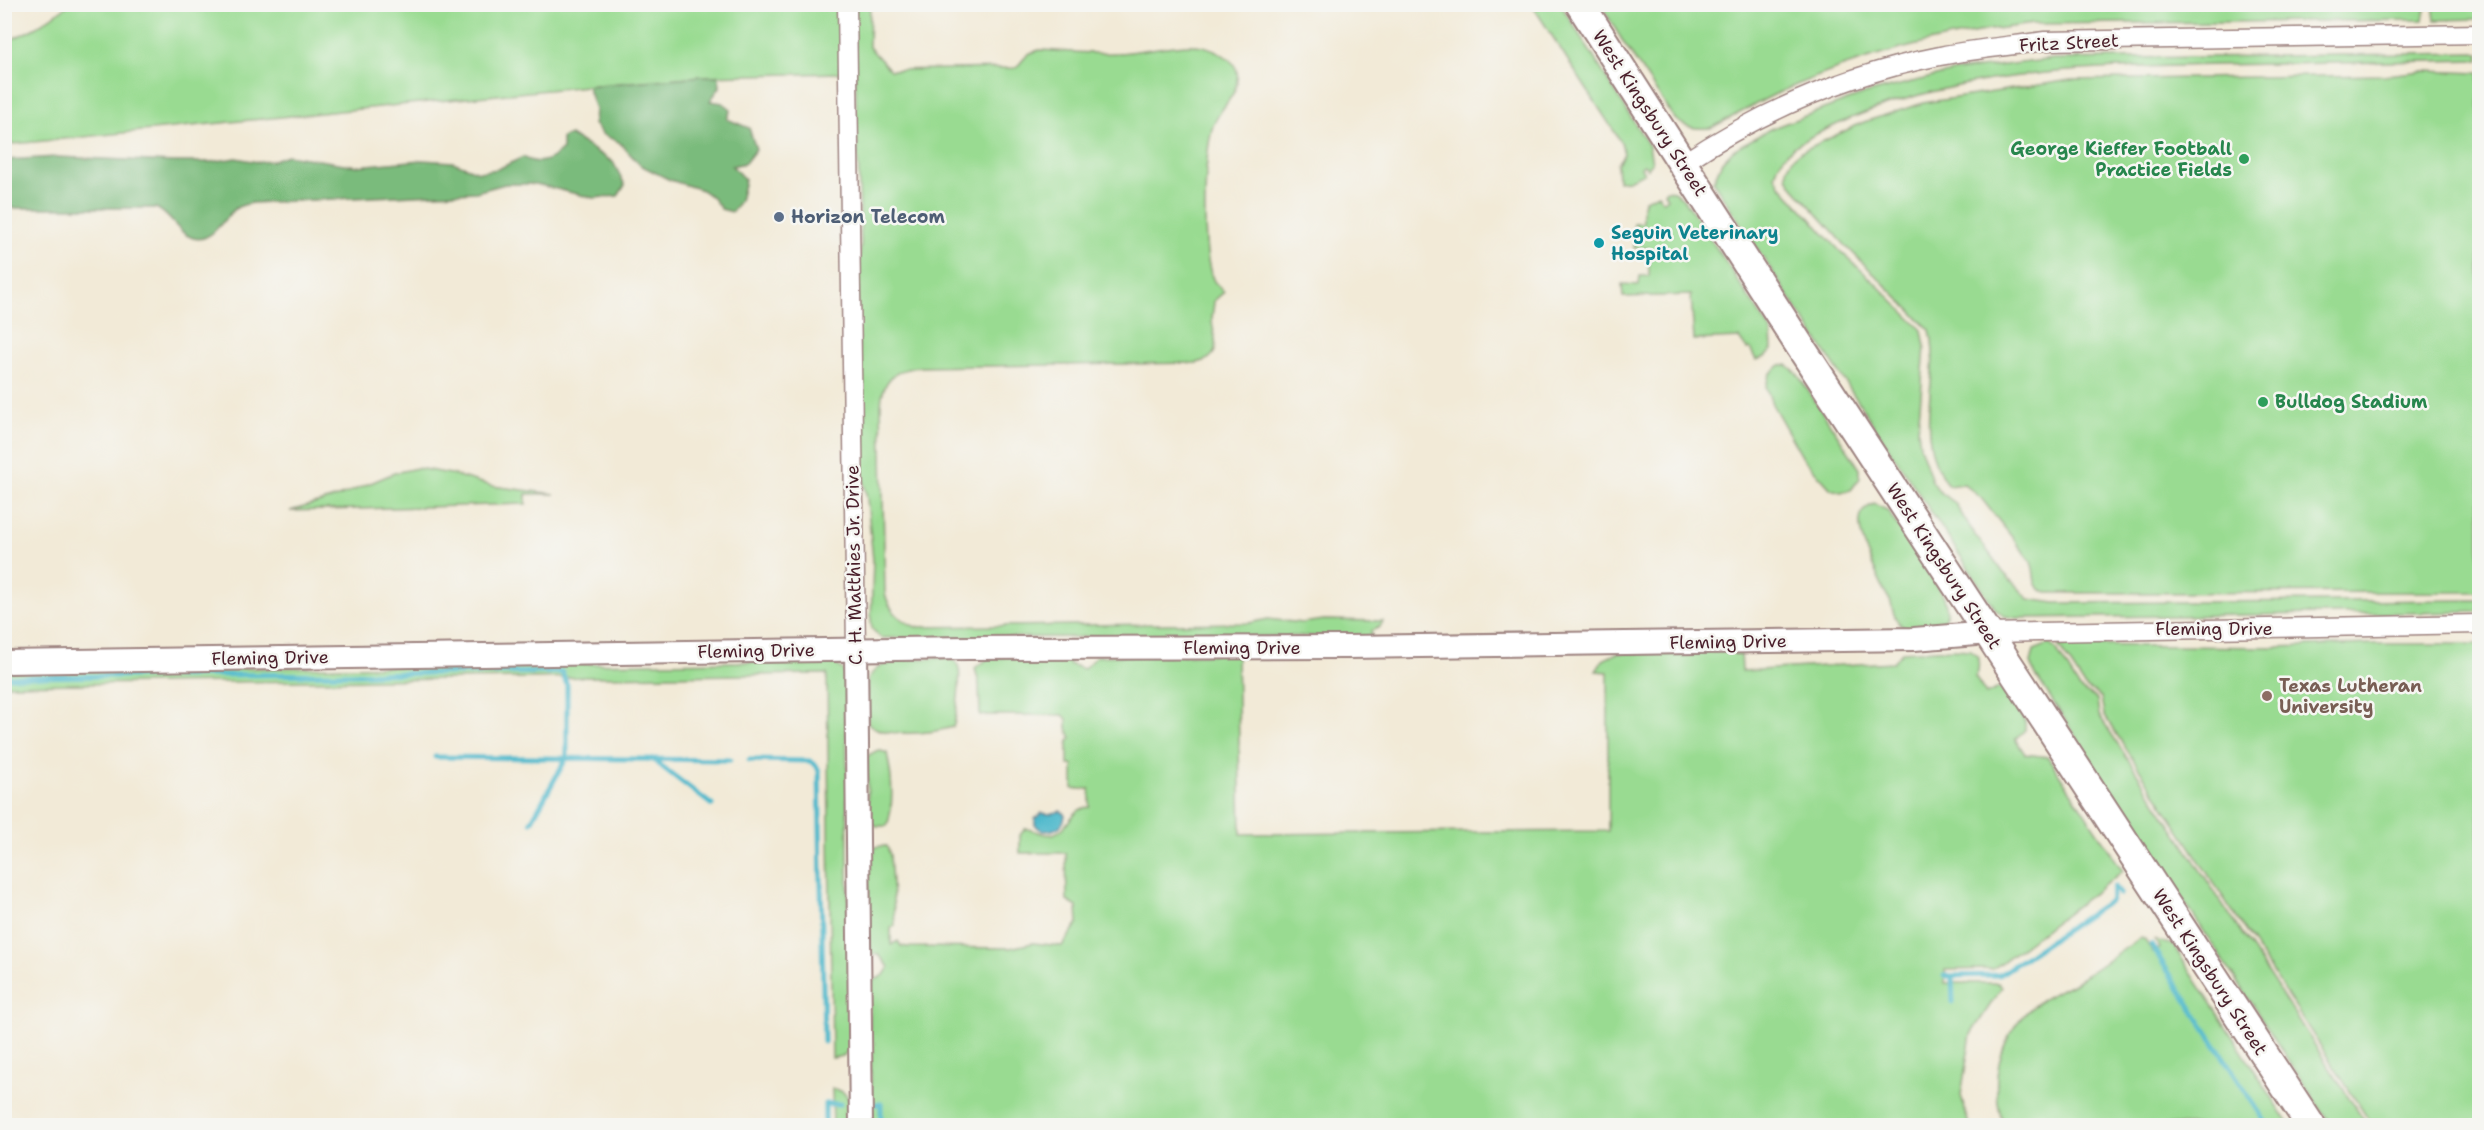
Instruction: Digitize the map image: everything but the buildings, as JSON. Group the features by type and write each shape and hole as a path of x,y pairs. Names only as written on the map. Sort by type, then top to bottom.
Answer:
{"main road":[{"name":"West Kingsbury Street","path":"1581,4 2311,1125"}],"street":[{"name":"C. H. Matthies Jr. Drive","path":"847,4 861,1125"},
{"name":"Fritz Street","path":"1683,163 1726,134 1804,98 1872,73 1940,56 2045,41 2480,34"},
{"name":"Fleming Drive","path":"4,662 856,649 1347,647 1914,639 1989,633 2480,624"}],"green space":[{"path":"70,4 841,4 841,73 702,76 5,145 4,43 35,28"},
{"path":"2426,4 2423,20 2033,24 2000,28 1936,40 1872,57 1780,92 1710,128 1687,126 1675,119 1601,5"},
{"path":"853,5 870,5 869,47 890,70 1016,68 1028,54 1039,50 1117,53 1193,45 1208,47 1224,55 1233,63 1237,72 1232,95 1212,129 1207,161 1205,227 1209,266 1215,283 1224,292 1214,301 1212,320 1216,346 1212,356 1197,363 918,367 896,374 887,383 881,405 885,593 896,614 916,627 1249,623 1268,619 1302,623 1324,620 1383,621 1380,627 1371,631 1372,636 881,638 872,629 873,560 862,473 857,287 861,245"},
{"path":"1532,5 1561,5 1649,146 1652,162 1648,169 1644,165 1641,167 1644,173 1628,180 1618,181 1617,164 1624,154 1621,142"},
{"path":"2433,5 2479,5 2479,19 2435,20"},
{"path":"2479,53 2479,60 2118,68 2020,76 1972,83 1877,108 1831,127 1789,151 1778,165 1775,175 1780,185 1840,251 1922,330 1925,347 1918,431 1920,446 1932,481 1939,491 1955,503 2003,572 2029,599 2055,603 2479,600 2479,612 2016,618 2004,616 1996,610 1713,182 1722,162 1733,150 1770,129 1864,94 1956,71 2054,59"},
{"path":"2423,71 2479,73 2479,592 2047,593 2041,590 2035,583 2030,560 1981,498 1964,484 1948,486 1934,459 1930,445 1928,417 1933,357 1930,330 1846,246 1793,187 1787,177 1787,169 1793,158 1800,152 1864,122 1923,103 2071,80 2387,75"},
{"path":"719,76 720,87 710,101 723,103 731,109 727,119 749,128 756,149 745,163 732,166 745,180 740,201 732,212 721,209 712,197 702,190 670,180 640,165 619,142 603,135 594,124 595,109 587,86"},
{"path":"570,135 613,162 625,185 618,196 593,198 536,184 505,184 476,192 252,203 238,207 212,233 200,239 187,236 156,208 5,208 5,160 57,157 210,162 236,158 258,162 271,161 287,155 357,166 422,160 453,162 479,172 498,169 523,157 528,160 544,161 562,150 562,138"},
{"path":"1674,191 1685,200 1771,331 1772,350 1765,357 1756,360 1750,348 1747,349 1739,338 1694,340 1691,295 1623,297 1622,284 1639,285 1640,276 1649,276 1649,248 1634,248 1634,223 1643,223 1645,200 1658,194 1663,201 1667,198 1664,192"},
{"path":"1780,365 1787,365 1796,372 1860,469 1860,478 1851,490 1841,492 1831,489 1803,458 1772,404 1766,387 1769,375"},
{"path":"417,468 451,474 492,486 555,494 526,494 526,504 290,511 338,497 394,473"},
{"path":"1874,504 1887,510 1944,597 1947,613 1938,625 1932,628 1910,629 1904,627 1896,618 1868,554 1860,528 1862,513"},
{"path":"2049,644 2056,649 2080,689 2097,699 2099,715 2367,1125 2331,1125 2035,674 2031,663 2034,650"},
{"path":"2479,644 2479,1125 2372,1125 2104,715 2101,697 2086,688 2058,645 2275,647"},
{"path":"1971,650 1979,657 1978,672 1975,677 1986,694 1999,688 2006,691 2025,721 2025,730 2015,739 2025,754 2048,757 2123,871 1993,969 1945,970 1945,983 1998,983 2002,987 1971,1034 1961,1095 1969,1125 872,1126 869,983 884,975 889,967 879,955 874,954 869,958 868,854 872,849 887,846 890,855 895,926 891,928 891,945 898,941 901,946 908,947 1010,948 1033,943 1062,946 1078,923 1077,907 1067,901 1066,853 1020,853 1020,835 1025,829 1053,834 1063,828 1078,811 1090,807 1090,789 1073,789 1073,765 1068,765 1068,742 1071,738 1067,728 1067,719 1063,715 980,715 979,684 975,668 989,658 1071,655 1069,664 1084,669 1096,656 1237,654 1241,834 1608,831 1608,672 1596,671 1603,660 1617,653 1741,652 1742,671 1893,662 1902,652"},
{"path":"950,658 959,667 959,689 953,727 921,733 896,733 875,728 868,723 867,685 871,675 879,667 902,660"},
{"path":"832,661 843,670 846,677 850,1049 843,1056 832,1058 827,674 5,685 4,671"},
{"path":"878,750 887,753 890,771 892,799 887,826 877,826 868,822 867,756"},
{"path":"2140,938 2144,939 2153,952 2159,948 2155,940 2173,945 2290,1125 2004,1125 1999,1108 1998,1073 2007,1039 2016,1024 2043,999 2079,980"},
{"path":"832,1089 844,1093 850,1101 853,1125 833,1125"}],"water":[{"path":"1061,811 1065,815 1063,823 1058,828 1043,831 1035,825 1035,819 1042,813"}],"waterway":[{"path":"4,677 562,672 567,685 567,757 531,822"},
{"path":"435,757 730,760"},
{"path":"652,759 712,805"},
{"path":"749,760 810,761 819,771 824,1042"},
{"path":"2114,887 2120,894"},
{"path":"1944,976 1999,975 2111,900 2114,887"},
{"path":"2151,945 2268,1126"},
{"path":"1952,976 1953,1002"},
{"path":"825,1126 825,1104 840,1104"},
{"path":"876,1104 881,1104 881,1126"}],"place":[{"name":"George Kieffer Football Practice Fields","path":"2244,159"},
{"name":"Horizon Telecom","path":"779,217"},
{"name":"Seguin Veterinary Hospital","path":"1599,243"},
{"name":"Bulldog Stadium","path":"2263,402"},
{"name":"Texas Lutheran University","path":"2267,696"}]}
